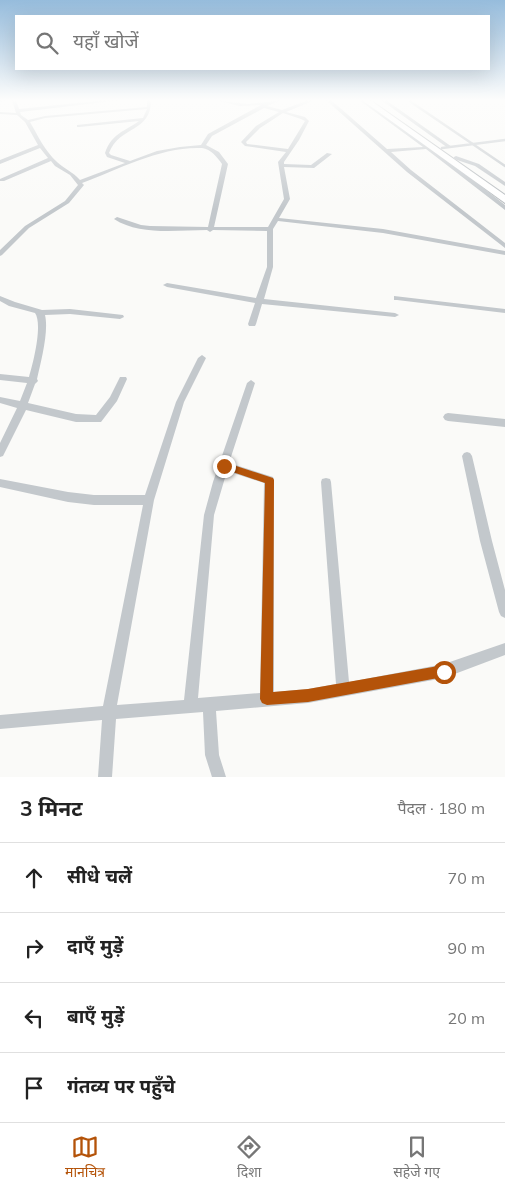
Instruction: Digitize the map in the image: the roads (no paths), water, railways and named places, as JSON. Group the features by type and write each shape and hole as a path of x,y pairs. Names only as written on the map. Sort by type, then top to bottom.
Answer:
{"highway":[{"path":"413,136 428,148 505,192"},
{"path":"429,136 446,148 505,200"}],"street":[{"path":"35,136 51,159 80,182"},
{"path":"116,136 108,147 107,153 110,156 128,162"},
{"path":"203,146 209,136"},
{"path":"248,136 243,142 245,145 288,151"},
{"path":"252,324 270,267 270,230 288,199 280,166 282,159 298,136"},
{"path":"369,136 505,246"},
{"path":"412,136 505,208"},
{"path":"431,136 446,148"},
{"path":"0,162 40,146"},
{"path":"80,182 128,162 164,151 203,146 217,153 225,164 210,230"},
{"path":"386,151 428,148"},
{"path":"280,166 312,166 329,154"},
{"path":"456,158 477,165 505,184"},
{"path":"1,180 51,159"},
{"path":"1,180 13,184"},
{"path":"0,254 27,227 67,202 80,187 80,182"},
{"path":"117,219 145,228 270,230"},
{"path":"275,219 382,230 505,253"},
{"path":"167,286 259,301 395,315"},
{"path":"0,298 12,304 33,308 41,313 56,310 120,317"},
{"path":"397,298 505,311"},
{"path":"0,453 34,381 41,346 41,313"},
{"path":"105,777 109,713 149,500 180,402 202,358"},
{"path":"0,377 34,381"},
{"path":"0,400 76,418 98,419 114,400 123,379"},
{"path":"190,706 209,515 216,486 251,383"},
{"path":"448,417 505,423"},
{"path":"467,456 486,541 505,612"},
{"path":"224,466 269,480 267,699"},
{"path":"326,482 343,689"},
{"path":"0,483 76,498 149,500"},
{"path":"0,722 308,696 444,672 505,649"},
{"path":"209,704 212,755 219,777"}],"lane":[{"path":"461,136 505,166"},
{"path":"446,148 505,140"}]}
